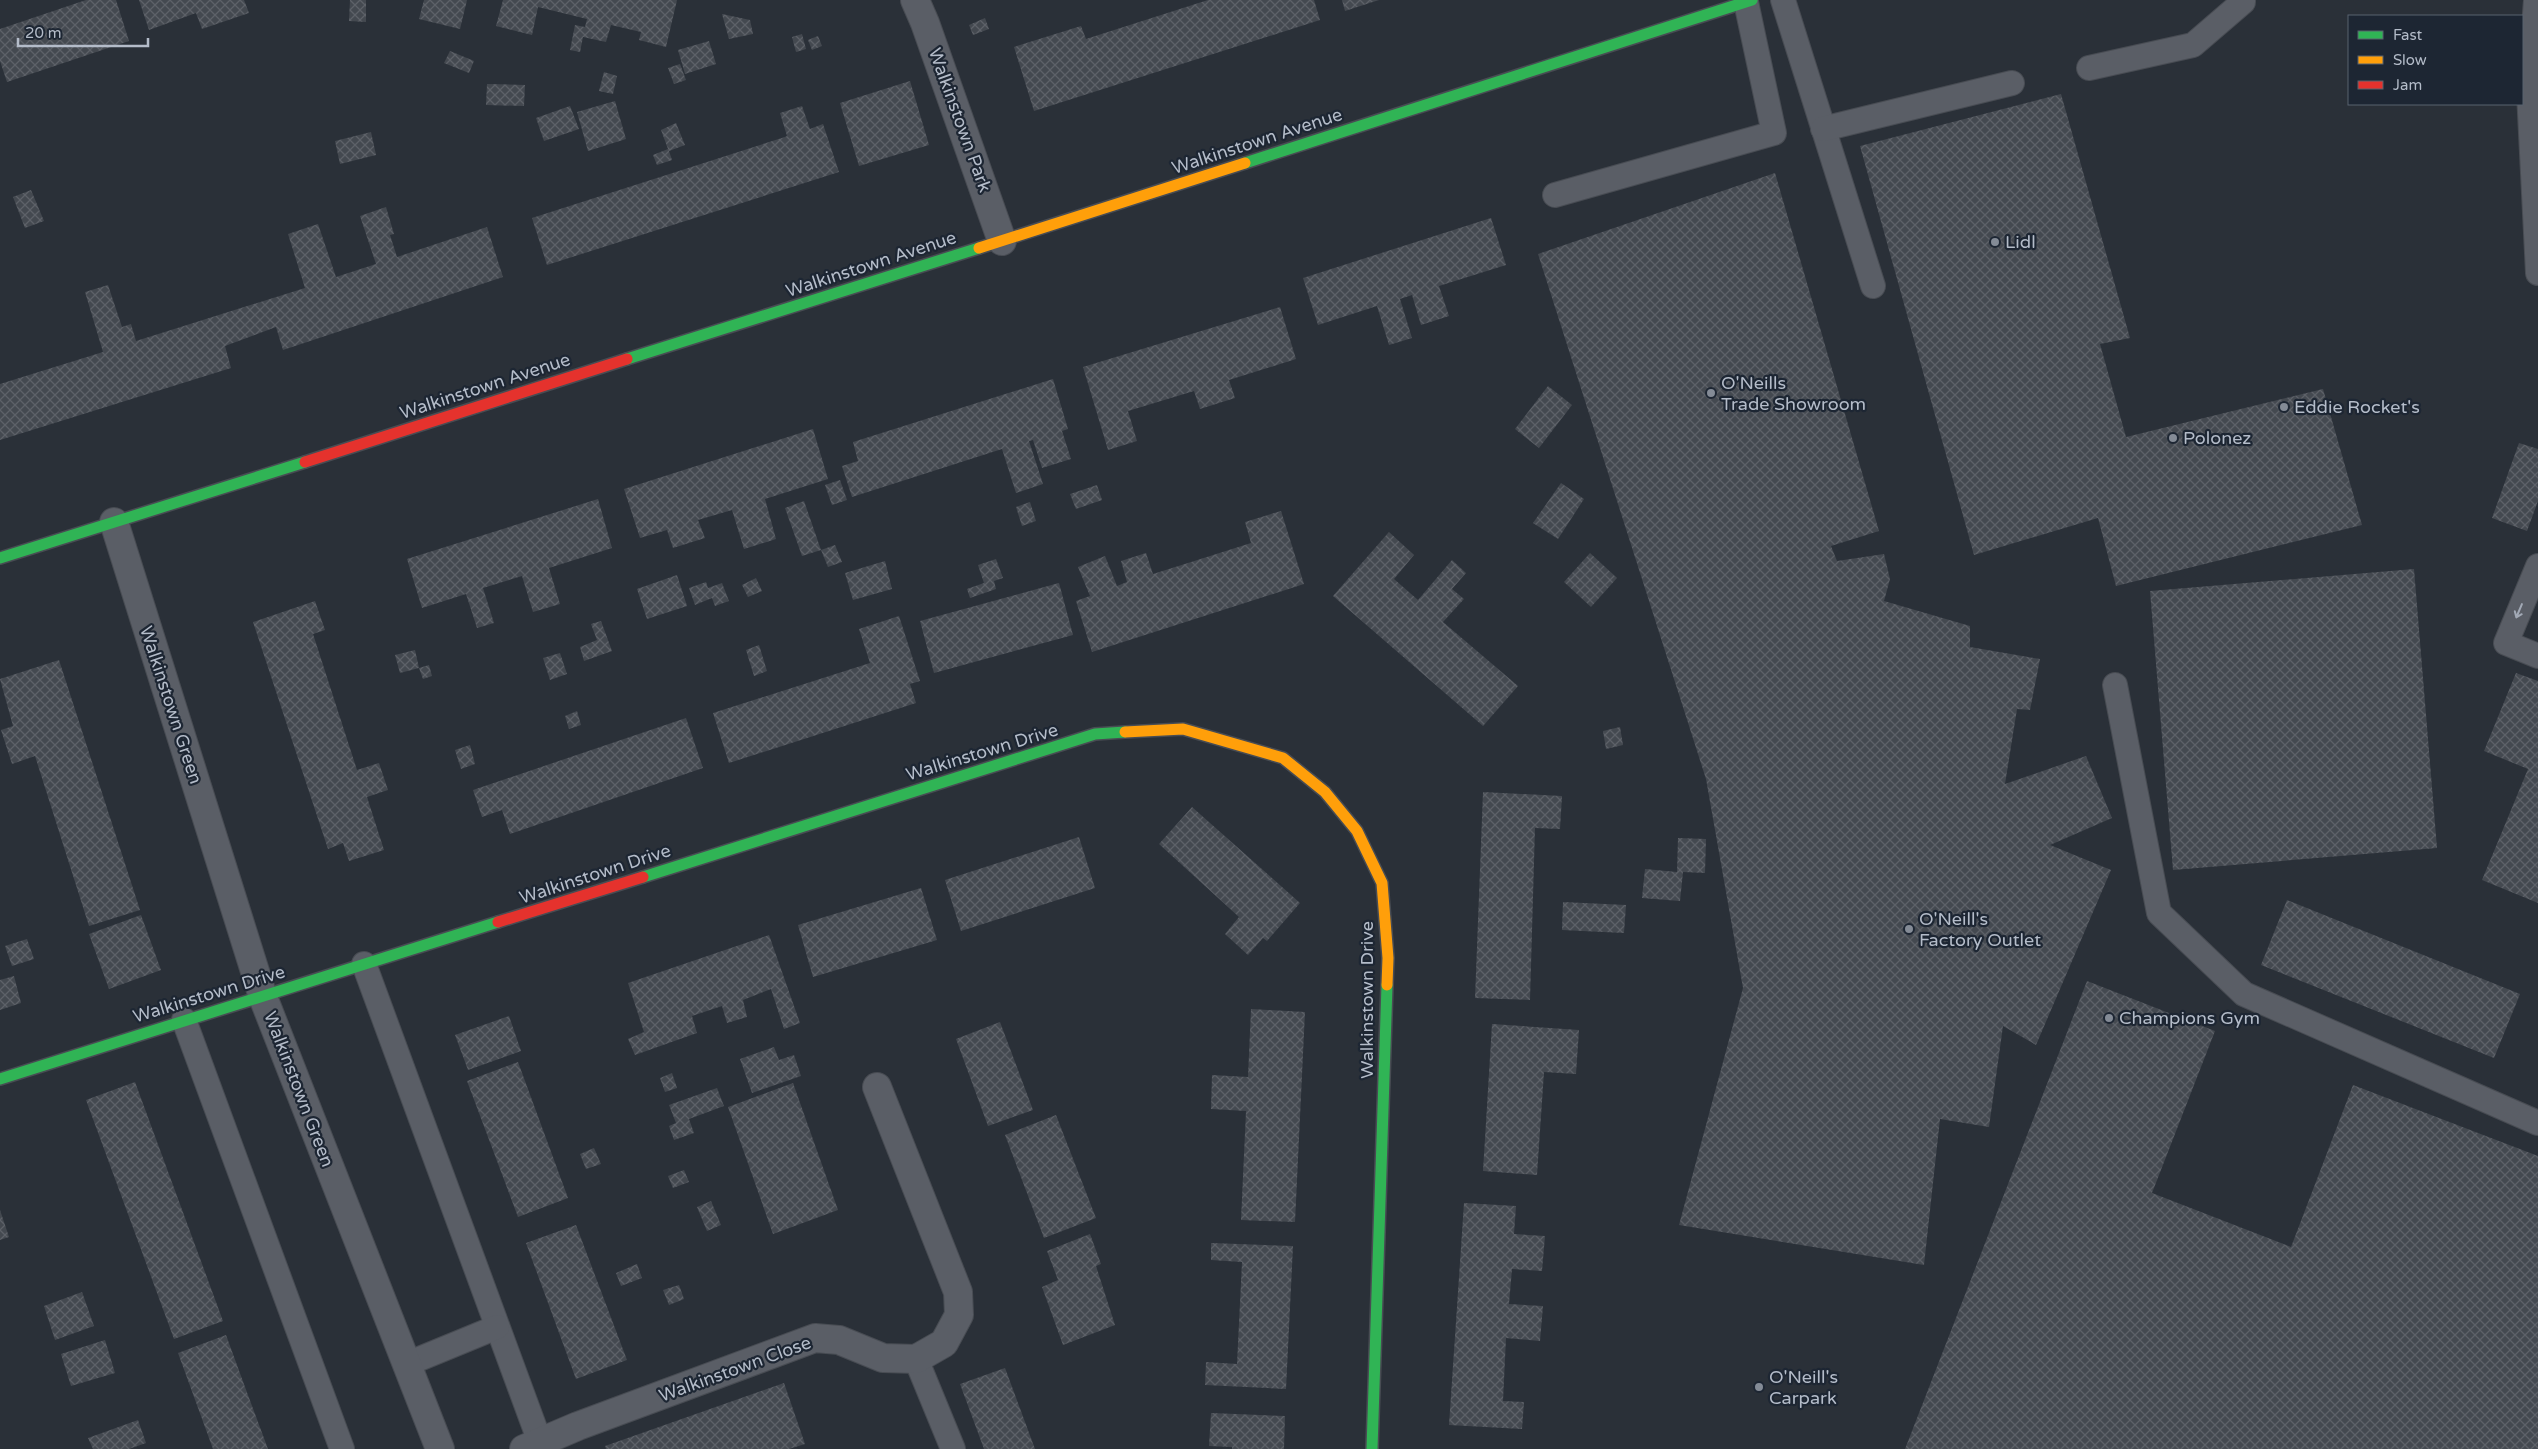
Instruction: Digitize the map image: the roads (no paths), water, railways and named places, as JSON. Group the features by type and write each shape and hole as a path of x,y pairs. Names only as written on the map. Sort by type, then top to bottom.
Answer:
{"street":[{"name":"Walkinstown Park","path":"915,0 925,23 1002,241"},
{"name":"Walkinstown Avenue","path":"0,558 1002,241 1749,1"},
{"name":"Walkinstown Green","path":"114,522 264,996 440,1449"},
{"name":"Walkinstown Drive","path":"0,1079 1096,734 1183,728 1283,758 1325,792 1358,831 1382,883 1388,958 1372,1449"},
{"path":"878,1087 958,1292 959,1315 944,1343 916,1360"},
{"name":"Walkinstown Close","path":"532,1446 578,1426 816,1338 839,1340 883,1358 916,1360"}],"lane":[{"path":"1783,0 1873,286"},
{"path":"2088,68 2193,45 2243,0"},
{"path":"2536,0 2530,93 2535,150 2538,273"},
{"path":"1555,195 1774,133 1749,1"},
{"path":"1823,129 2012,83"},
{"path":"2538,566 2506,643 2538,656"},
{"path":"2115,685 2159,913 2244,994 2538,1123"},
{"path":"364,964 497,1327 532,1446"},
{"path":"184,1020 342,1449"},
{"path":"407,1364 497,1327"},
{"path":"916,1360 953,1449"}],"place":[{"name":"Lidl","path":"1995,242"},
{"name":"O'Neills Trade Showroom","path":"1711,393"},
{"name":"Eddie Rocket's","path":"2284,407"},
{"name":"Polonez","path":"2173,438"},
{"name":"O'Neill's Factory Outlet","path":"1909,929"},
{"name":"Champions Gym","path":"2109,1018"},
{"name":"O'Neill's Carpark","path":"1759,1387"}]}
